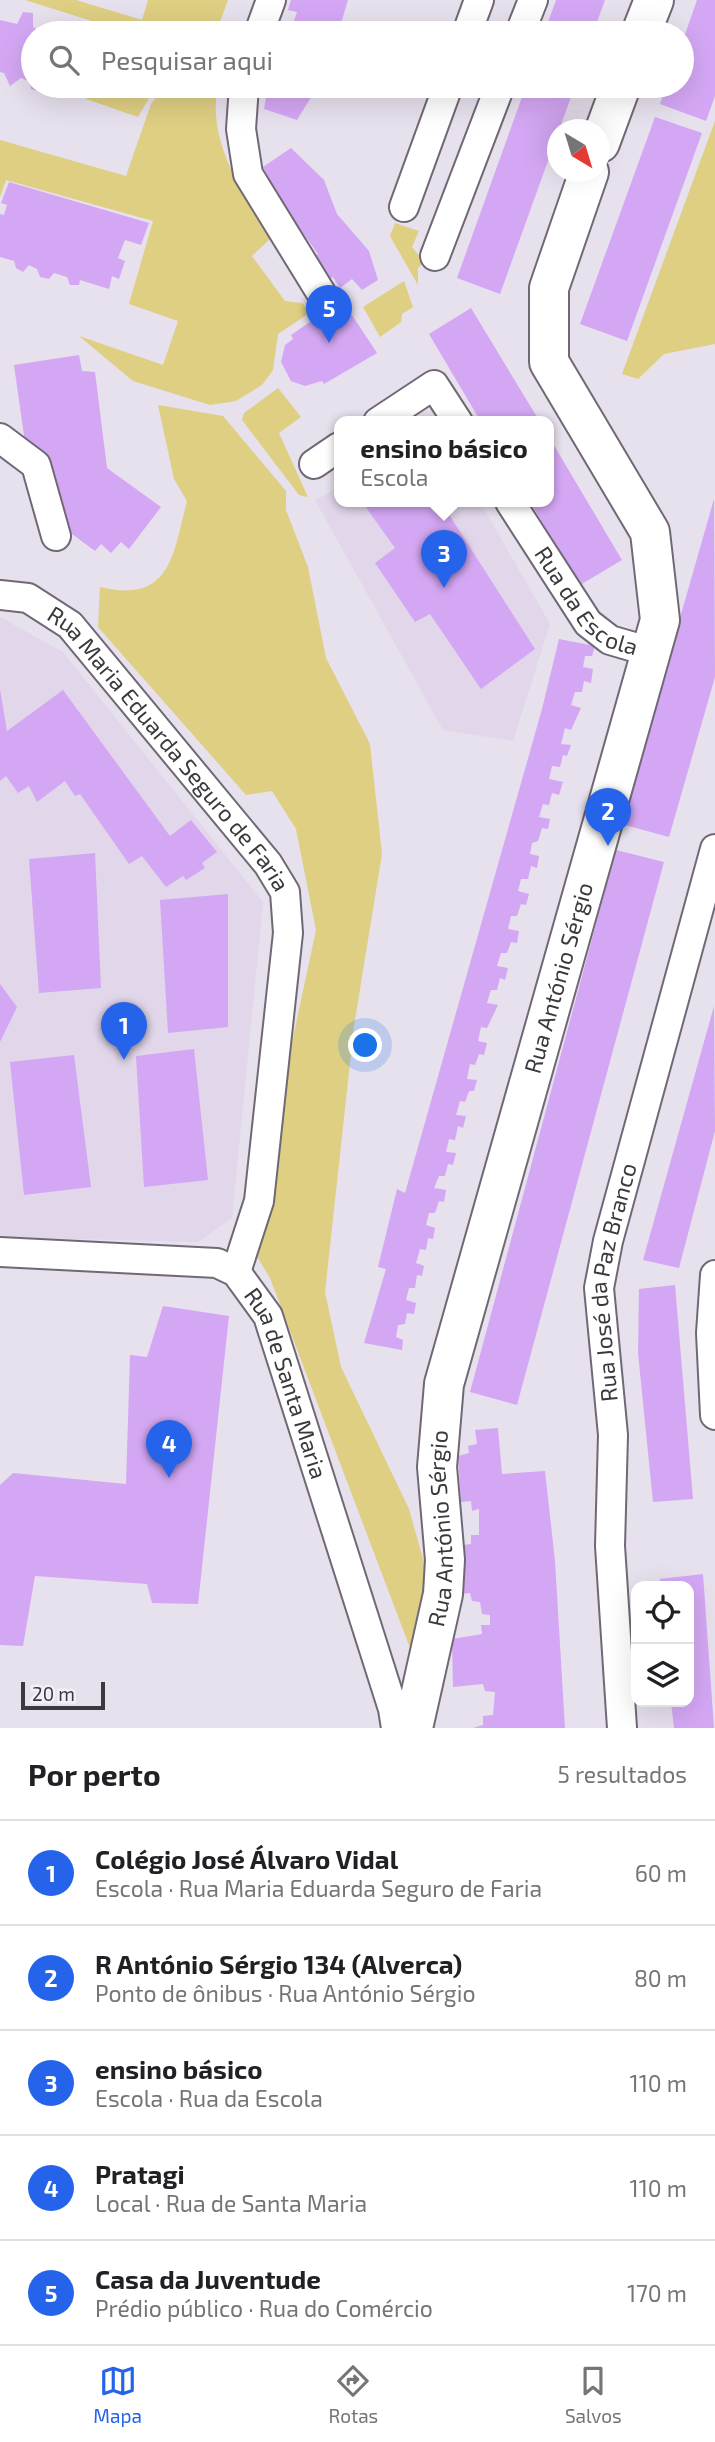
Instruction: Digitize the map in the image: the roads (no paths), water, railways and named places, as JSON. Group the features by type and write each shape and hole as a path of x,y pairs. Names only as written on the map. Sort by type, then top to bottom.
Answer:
{"main road":[{"path":"645,21 653,0"},
{"path":"609,119 617,98"},
{"name":"Rua António Sérgio","path":"413,1728 443,1594 445,1560 437,1467 444,1384 660,620 650,533 549,362 549,288 586,182"}],"street":[{"path":"263,21 271,0"},
{"path":"471,21 479,0"},
{"path":"525,21 533,0"},
{"path":"243,98 241,129 248,174 326,300"},
{"path":"404,207 444,98"},
{"path":"435,256 495,98"},
{"path":"387,416 434,385 454,416"},
{"path":"0,438 36,465 56,536"},
{"path":"314,464 334,450"},
{"name":"Rua da Escola","path":"513,507 588,623 610,639 651,652"},
{"name":"Rua Maria Eduarda Seguro de Faria","path":"0,595 28,598 70,625 268,864 285,892 288,933 259,1201 236,1272"},
{"name":"Rua José da Paz Branco","path":"621,1728 610,1546 613,1435 599,1288 608,1241 715,849"},
{"name":"Rua de Santa Maria","path":"0,1252 217,1263 236,1272 268,1316 393,1709 396,1728"},
{"path":"715,1275 711,1333 715,1415"}],"place":[{"name":"Casa da Juventude","path":"329,343"},
{"name":"ensino básico","path":"444,588"},
{"name":"R António Sérgio 134 (Alverca)","path":"608,846"},
{"name":"Colégio José Álvaro Vidal","path":"124,1060"},
{"name":"Pratagi","path":"169,1478"}]}
